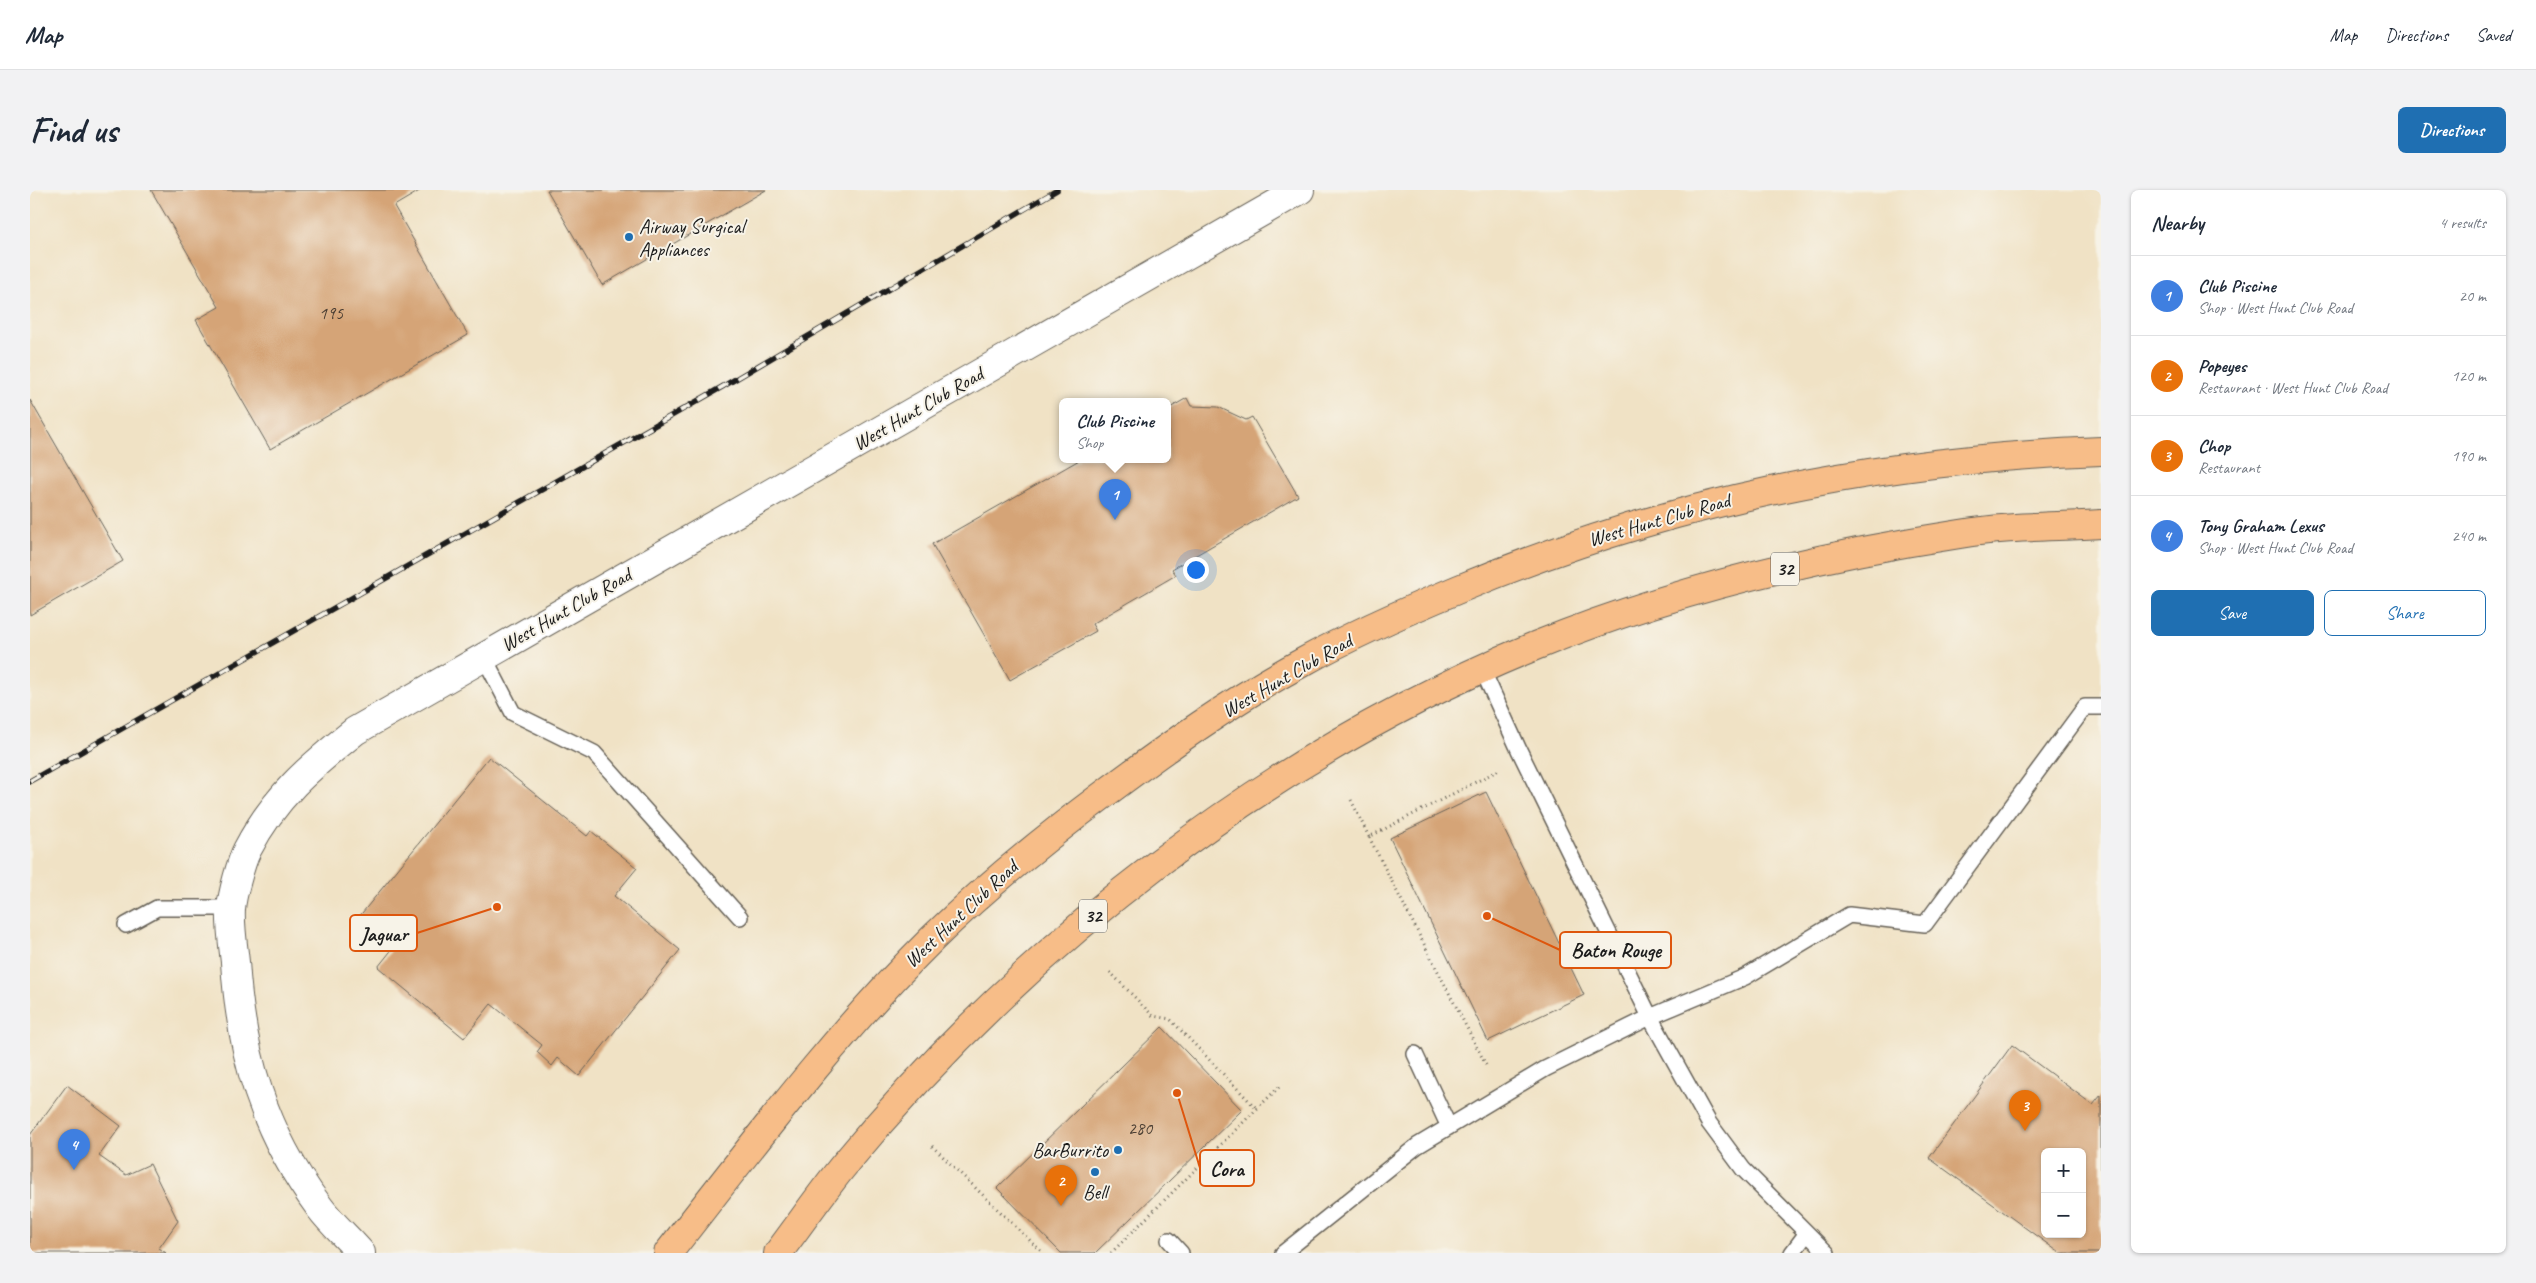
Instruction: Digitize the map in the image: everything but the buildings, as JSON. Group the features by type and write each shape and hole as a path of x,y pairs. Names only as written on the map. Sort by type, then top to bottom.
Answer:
{"main road":[{"name":"West Hunt Club Road","path":"668,1253 850,1026 890,982 978,895 1071,819 1164,749 1303,662 1417,607 1530,560 1593,537 1730,499 1881,470 1961,460 2101,451"},
{"name":"32","path":"778,1253 843,1166 911,1089 974,1024 1084,923 1206,827 1310,761 1433,692 1482,669 1594,624 1673,598 1839,556 1963,533 2025,527 2101,524"}],"street":[{"name":"West Hunt Club Road","path":"361,1253 316,1202 290,1163 262,1105 247,1056 238,1010 231,908 246,852 271,809 306,770 355,731 1300,190"}],"lane":[{"path":"484,657 513,713 594,753 740,918"},
{"path":"1482,669 1518,750 1650,1018 1709,1123 1743,1169 1827,1253"},
{"path":"1283,1253 1417,1146 1546,1069 1650,1018 1745,977 1849,915 1925,924 2085,707 2101,707"},
{"path":"126,925 157,908 231,908"},
{"path":"1415,1054 1449,1127"},
{"path":"1792,1253 1807,1233"},
{"path":"1169,1240 1181,1253"}],"path":[{"path":"1369,837 1502,769"},
{"path":"1351,800 1486,1065"},
{"path":"1110,972 1152,1016 1170,1019 1257,1109"},
{"path":"1110,1253 1279,1087"},
{"path":"932,1146 1043,1253"}],"railway":[{"path":"30,781 722,387 1057,190"}],"place":[{"name":"Airway Surgical Appliances","path":"629,237"},
{"name":"Club Piscine","path":"1115,520"},
{"name":"Jaguar","path":"497,907"},
{"name":"Baton Rouge","path":"1487,916"},
{"name":"Cora","path":"1177,1093"},
{"name":"Chop","path":"2025,1131"},
{"name":"BarBurrito","path":"1118,1150"},
{"name":"Tony Graham Lexus","path":"74,1170"},
{"name":"Bell","path":"1095,1172"},
{"name":"Popeyes","path":"1061,1206"}]}
